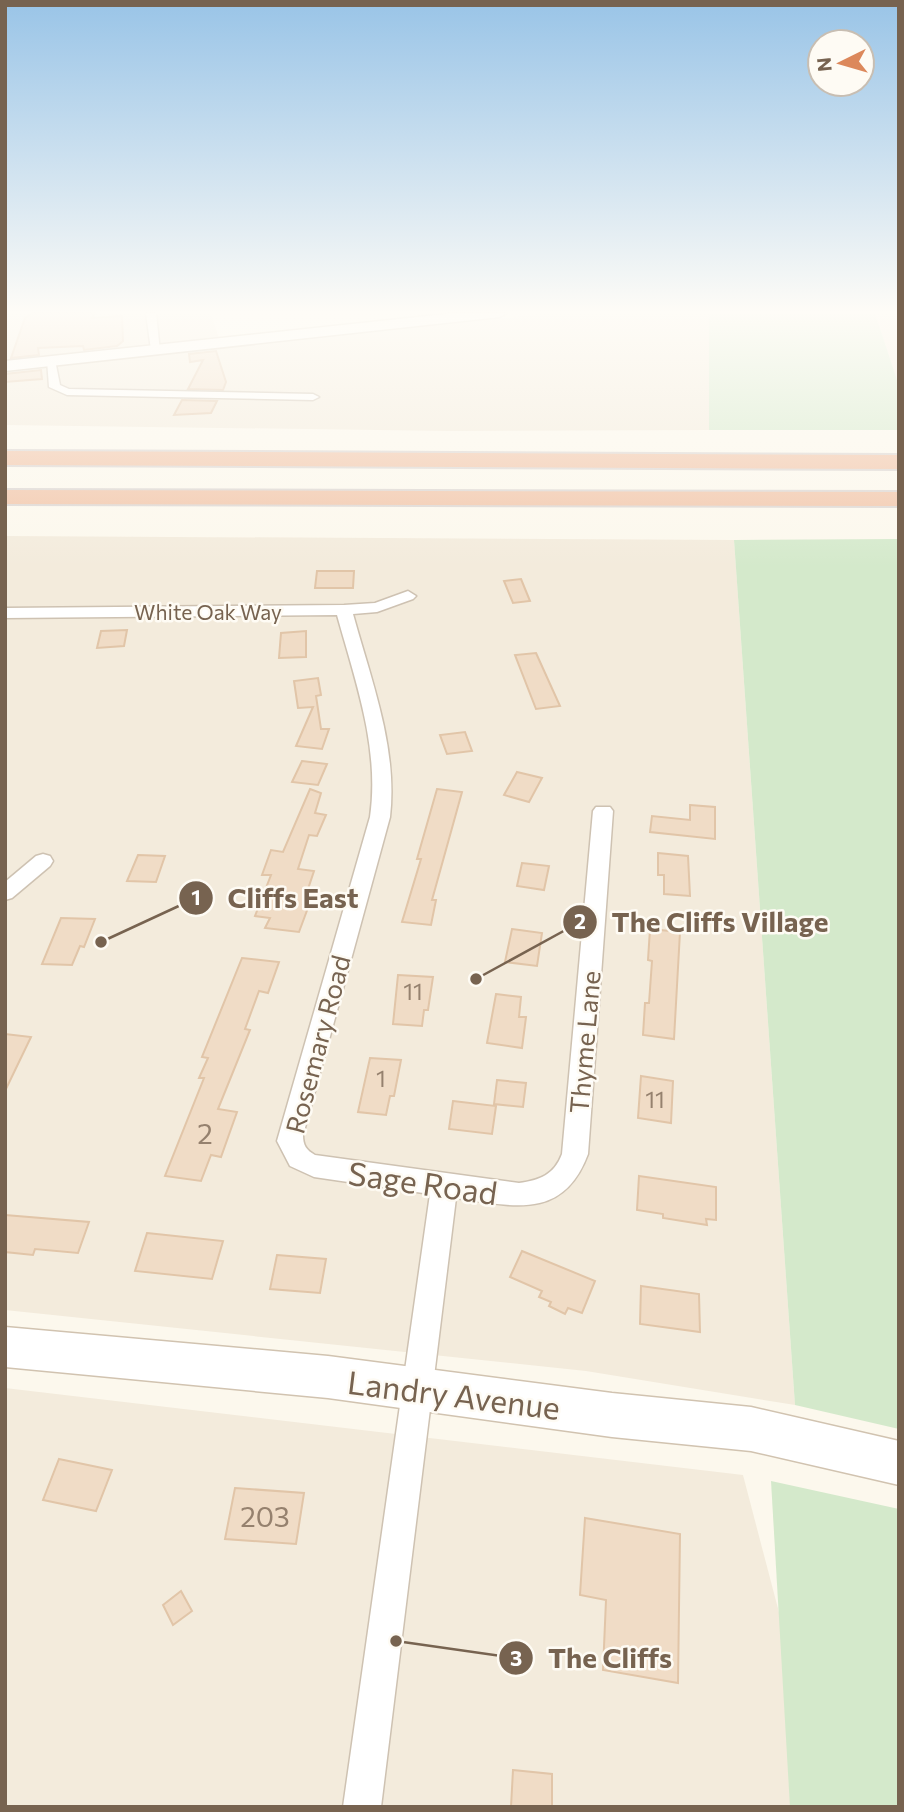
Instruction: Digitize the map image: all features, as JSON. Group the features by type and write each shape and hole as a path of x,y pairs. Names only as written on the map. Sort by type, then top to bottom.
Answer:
{"highway":[{"path":"5,458 899,462"},
{"path":"5,497 214,500 899,499"}],"main road":[{"name":"Landry Avenue","path":"5,1347 328,1377 612,1415 751,1429 899,1464"}],"street":[{"name":"White Oak Way","path":"5,613 344,610 377,607 408,596"},
{"name":"Rosemary Road","path":"293,1152 289,1141 291,1130 384,803 381,758 344,610"},
{"name":"Thyme Lane","path":"556,1184 569,1170 575,1154 604,811"},
{"path":"5,893 43,861"},
{"name":"Sage Road","path":"293,1152 302,1161 314,1166 444,1186 519,1195 539,1192 556,1184"},
{"path":"362,1807 444,1186"}],"shaded area":[{"path":"5,398 709,398 709,430 449,431 5,425"},
{"path":"5,536 734,540 795,1405 586,1371 5,1310"},
{"path":"5,1388 743,1475 830,1807 5,1807"}],"green space":[{"path":"709,398 899,398 899,430 709,430"},
{"path":"899,539 899,1429 795,1405 734,540"},
{"path":"771,1481 899,1509 899,1807 790,1807"}],"building":[{"path":"182,400 217,401 211,413 174,415"},
{"path":"317,571 354,571 353,588 315,588"},
{"path":"521,579 530,601 513,603 504,581"},
{"path":"127,630 124,646 97,648 101,631"},
{"path":"306,631 306,657 279,658 281,633"},
{"path":"536,653 560,706 536,709 515,655"},
{"path":"318,678 321,695 316,696 321,729 329,729 322,749 296,746 313,707 298,708 294,681"},
{"path":"465,732 472,751 447,754 440,735"},
{"path":"302,761 327,764 318,785 292,782"},
{"path":"517,772 542,778 529,802 504,795"},
{"path":"310,789 321,793 315,813 326,815 317,836 309,835 298,869 314,871 303,904 309,905 299,932 265,928 270,918 255,916 271,875 262,875 271,850 283,852"},
{"path":"437,789 462,792 432,900 436,900 431,925 402,922 421,859 417,859"},
{"path":"690,805 715,807 715,839 650,832 652,816 690,820"},
{"path":"658,853 688,856 690,896 664,894 664,875 658,875"},
{"path":"138,855 165,856 156,882 127,881"},
{"path":"522,863 549,866 544,890 517,886"},
{"path":"61,918 95,919 84,947 80,946 72,965 42,964"},
{"path":"512,929 542,933 537,966 505,962"},
{"path":"650,929 680,932 674,1039 643,1035 652,961 648,960"},
{"path":"242,958 279,962 268,993 259,991 245,1029 250,1030 218,1109 237,1112 221,1157 211,1155 201,1181 165,1176 204,1078 199,1078 208,1058 202,1057"},
{"path":"398,975 433,977 428,1010 424,1010 422,1026 393,1024"},
{"path":"496,994 521,997 519,1017 526,1017 522,1048 487,1043"},
{"path":"5,1034 31,1037 5,1091"},
{"path":"370,1058 401,1060 394,1096 390,1096 386,1115 358,1112"},
{"path":"641,1076 673,1081 671,1123 638,1118"},
{"path":"497,1080 526,1083 523,1107 494,1104"},
{"path":"453,1101 496,1106 492,1134 449,1129"},
{"path":"639,1176 716,1187 716,1220 706,1219 707,1225 663,1218 663,1214 637,1210"},
{"path":"5,1215 89,1222 78,1253 35,1249 33,1255 5,1252"},
{"path":"147,1233 223,1241 212,1279 135,1271"},
{"path":"522,1251 595,1281 582,1313 568,1308 565,1314 549,1306 551,1302 539,1297 542,1291 510,1277"},
{"path":"277,1255 326,1259 320,1293 270,1289"},
{"path":"641,1286 699,1294 700,1332 640,1324"},
{"path":"59,1459 112,1470 96,1511 43,1500"},
{"path":"235,1488 304,1493 296,1544 225,1539"},
{"path":"585,1518 680,1534 678,1683 603,1670 606,1600 580,1595"},
{"path":"181,1591 192,1611 173,1625 163,1605"},
{"path":"513,1770 552,1774 552,1807 511,1807"}],"place":[{"name":"Cliffs East","path":"101,942"},
{"name":"The Cliffs Village","path":"476,979"},
{"name":"The Cliffs","path":"396,1641"}]}
